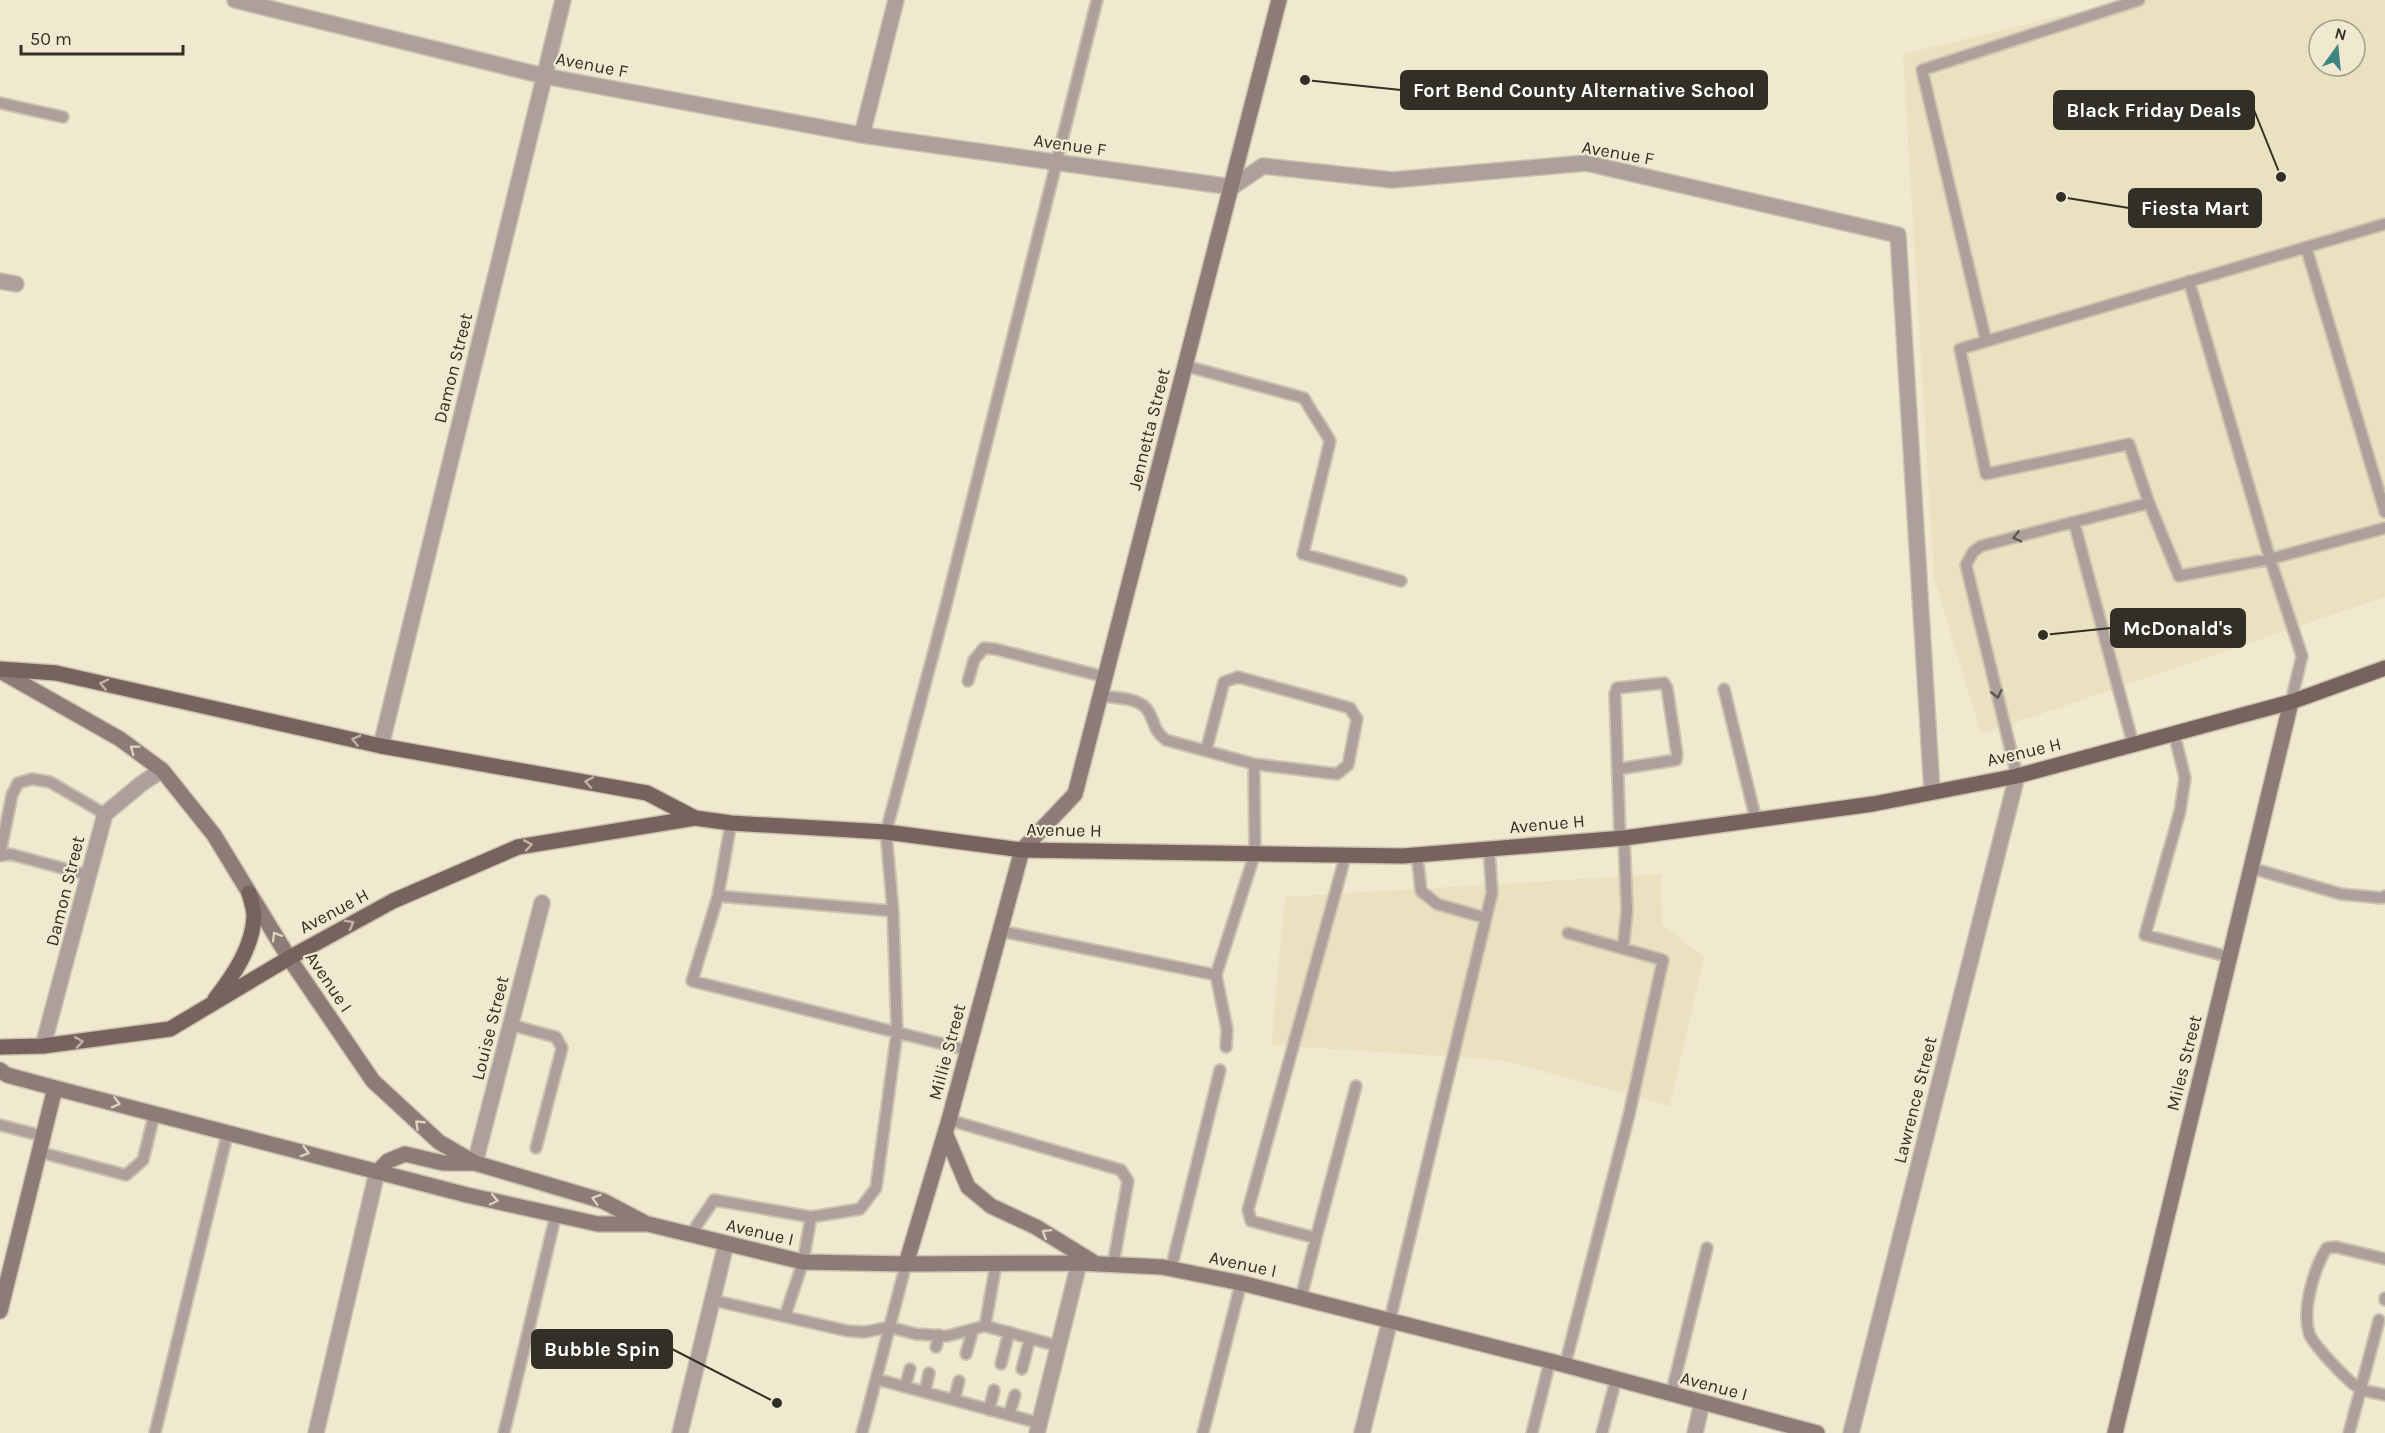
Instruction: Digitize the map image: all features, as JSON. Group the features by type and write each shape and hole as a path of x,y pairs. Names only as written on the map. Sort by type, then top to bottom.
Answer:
{"main road":[{"name":"Jennetta Street","path":"1023,850 1075,794 1278,0"},
{"name":"Avenue H","path":"0,670 56,673 381,746 647,793 694,818"},
{"name":"Avenue I","path":"0,670 120,739 162,770 214,835 289,958 373,1081 438,1142 475,1163 603,1201 648,1224 803,1262 1079,1263 1171,1269 1241,1283 1558,1363 1817,1433"},
{"name":"Avenue H","path":"0,1047 43,1046 170,1029 289,958 393,901 518,847 694,818 731,823 886,832 1023,850 1418,855 1622,838 1873,804 2017,776 2291,702 2383,673"},
{"name":"Miles Street","path":"2115,1433 2291,702"},
{"name":"Millie Street","path":"906,1264 947,1127 1023,850"},
{"path":"202,1010 216,998 239,965 254,916 249,893"},
{"name":"Avenue I","path":"0,1070 7,1075 55,1088 228,1131 377,1172 598,1224 648,1224"},
{"path":"0,1311 55,1088"},
{"path":"947,1127 968,1187 991,1206 1036,1227 1096,1264"},
{"path":"377,1172 388,1161 405,1154 443,1162 475,1163"}],"street":[{"name":"Avenue F","path":"237,0 544,76 862,135 1057,163 1232,187 1263,166 1392,180 1586,162 1898,235 1932,791"},
{"name":"Damon Street","path":"381,746 563,0"},
{"path":"862,135 896,0"},
{"path":"0,281 16,285"},
{"path":"105,814 162,770"},
{"name":"Lawrence Street","path":"1851,1433 2017,776"},
{"name":"Damon Street","path":"43,1046 53,1017 105,814"},
{"name":"Louise Street","path":"475,1163 542,903"},
{"path":"316,1433 377,1172"},
{"path":"680,1433 726,1244"},
{"path":"1038,1428 1079,1263"},
{"path":"1362,1433 1390,1320"},
{"path":"1695,1433 1702,1403"}],"lane":[{"path":"690,1235 714,1200 811,1217 860,1209 876,1188 897,1032 893,911 886,832 951,586 1097,0"},
{"path":"1986,341 1922,70 2139,0"},
{"path":"0,103 63,117"},
{"path":"2385,224 1960,349 1986,474 2129,444 2149,503 2179,576 2270,559 2385,528"},
{"path":"2306,247 2385,512"},
{"path":"2189,281 2270,559 2302,656 2291,702"},
{"path":"1186,366 1304,398 1330,441 1303,554 1401,581"},
{"path":"2017,776 1966,565 1973,552 1981,546 2149,503"},
{"path":"2074,522 2133,744"},
{"path":"968,681 974,660 984,648 1105,677"},
{"path":"1100,696 1135,701 1147,709 1157,734 1166,740 1206,751 1254,764 1336,774 1348,765 1357,719 1350,708 1239,676 1224,682 1206,751"},
{"path":"1618,769 1676,760 1667,688 1664,683 1617,688 1615,694 1618,769 1627,911 1623,949"},
{"path":"1724,689 1756,820"},
{"path":"2174,734 2184,778 2180,811 2145,935 2230,957"},
{"path":"1226,1047 1227,1029 1216,975 1255,853 1254,764"},
{"path":"88,874 10,854 0,855 12,795 18,783 32,778 50,782 105,814"},
{"path":"731,823 718,896 692,981 967,1050"},
{"path":"1390,1320 1492,893 1489,849"},
{"path":"1316,1238 1251,1221 1248,1210 1346,854"},
{"path":"1418,855 1421,891 1437,904 1486,918"},
{"path":"2251,868 2342,894 2382,898 2385,896"},
{"path":"718,896 893,911"},
{"path":"1000,931 1216,975"},
{"path":"1532,1433 1558,1363 1629,1114 1663,960 1568,933"},
{"path":"511,1024 556,1037 562,1048 536,1148"},
{"path":"1171,1269 1220,1070"},
{"path":"1301,1298 1356,1086"},
{"path":"39,1152 126,1175 143,1160 155,1112"},
{"path":"0,1125 43,1136"},
{"path":"947,1127 1121,1170 1128,1181 1113,1265"},
{"path":"155,1433 228,1131"},
{"path":"504,1433 556,1214"},
{"path":"785,1316 803,1262 811,1217"},
{"path":"2385,1259 2336,1247 2327,1248 2321,1257 2308,1299 2306,1317 2309,1334 2321,1352 2361,1389 2385,1395"},
{"path":"1671,1395 1707,1248"},
{"path":"862,1433 906,1264"},
{"path":"985,1326 996,1264"},
{"path":"1203,1433 1241,1283"},
{"path":"712,1300 848,1331 865,1332 889,1328 917,1338 947,1336 985,1326 1058,1346"},
{"path":"2349,1433 2379,1320"},
{"path":"966,1354 972,1329"},
{"path":"1001,1364 1009,1332"},
{"path":"936,1347 939,1335"},
{"path":"1022,1369 1030,1338"},
{"path":"905,1387 910,1369"},
{"path":"925,1392 930,1373"},
{"path":"876,1379 1009,1415 1038,1428"},
{"path":"1602,1433 1616,1379"},
{"path":"954,1400 959,1381"},
{"path":"989,1410 994,1390"},
{"path":"1009,1415 1015,1395"}],"shaded area":[{"path":"2126,0 2385,0 2385,597 1981,734 1934,578 1903,54"},
{"path":"1661,874 1662,924 1704,957 1670,1106 1501,1060 1271,1045 1285,897"}],"place":[{"name":"Fort Bend County Alternative School","path":"1305,80"},
{"name":"Black Friday Deals","path":"2281,177"},
{"name":"Fiesta Mart","path":"2061,197"},
{"name":"McDonald's","path":"2043,635"},
{"name":"Bubble Spin","path":"777,1403"}]}
